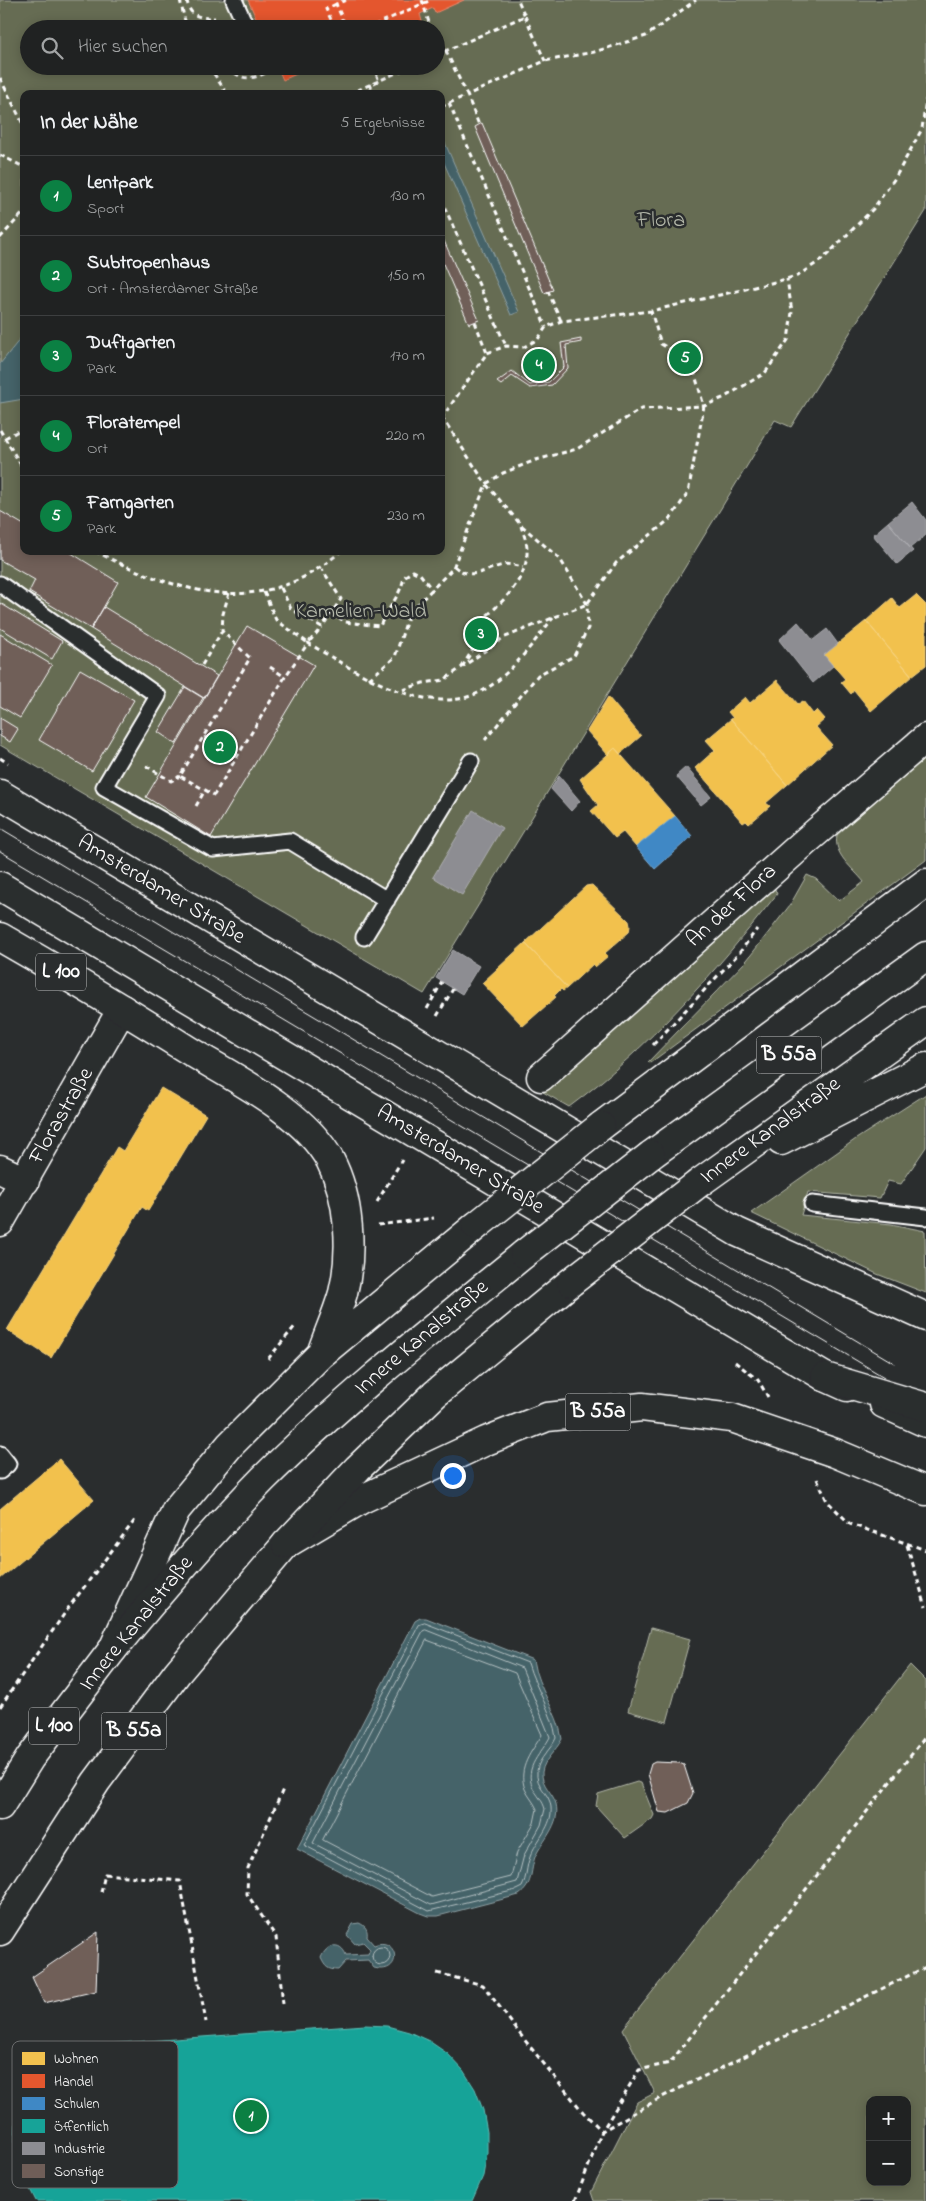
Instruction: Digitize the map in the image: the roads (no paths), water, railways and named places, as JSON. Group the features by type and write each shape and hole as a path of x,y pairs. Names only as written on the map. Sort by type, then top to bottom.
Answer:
{"main road":[{"name":"An der Flora","path":"541,1077 806,841 926,738"},
{"name":"Amsterdamer Straße","path":"0,794 737,1232 926,1317"},
{"path":"113,1649 176,1510 230,1445 320,1355 601,1126 926,883"},
{"name":"Amsterdamer Straße","path":"0,886 825,1377 926,1423"},
{"name":"L 100","path":"0,936 122,1009"},
{"name":"Innere Kanalstraße","path":"0,1806 30,1758 113,1649 183,1565 263,1479 370,1380 524,1254 651,1155 926,956"},
{"path":"122,1009 264,1097 308,1130 330,1160 342,1192 348,1227 348,1263 343,1293 320,1355"},
{"name":"Florastraße","path":"0,1222 122,1009"},
{"name":"Innere Kanalstraße","path":"286,1544 358,1468 435,1394 571,1282 699,1183 926,1021"},
{"path":"699,1183 926,1067"},
{"path":"0,1169 25,1181"},
{"path":"825,1377 926,1407"},
{"name":"B 55a","path":"0,1932 96,1782 177,1673 286,1544 362,1499 486,1441 547,1417 642,1407 732,1418 834,1453 926,1491"}],"lane":[{"path":"234,0 243,20"},
{"path":"0,584 158,696 104,787 213,849 290,841 387,900"},
{"path":"364,936 471,761"},
{"path":"812,1204 926,1217"},
{"path":"0,1454 8,1464 0,1471"}],"water":[{"path":"445,143 519,312 511,315 445,165"},
{"path":"20,339 20,400 0,403 0,364"},
{"path":"420,1618 426,1618 533,1660 535,1670 560,1729 562,1739 545,1763 542,1772 543,1781 556,1804 556,1818 535,1857 527,1887 519,1895 438,1916 428,1916 420,1913 297,1849 415,1621"},
{"path":"359,1923 366,1928 367,1937 374,1945 382,1943 389,1945 395,1956 394,1962 384,1969 374,1968 368,1960 346,1961 338,1970 327,1967 321,1958 326,1950 333,1946 340,1947 346,1955 368,1954 370,1949 363,1942 355,1944 347,1935 353,1924"}],"tram line":[{"path":"0,828 894,1363"},
{"path":"0,851 884,1377"}],"place":[{"name":"Farngarten","path":"685,358"},
{"name":"Floratempel","path":"539,365"},
{"name":"Duftgarten","path":"481,634"},
{"name":"Subtropenhaus","path":"220,747"},
{"name":"Lentpark","path":"251,2116"}],"park label":[{"name":"Flora","path":"661,221"},
{"name":"Kamelien-Wald","path":"361,612"}]}
